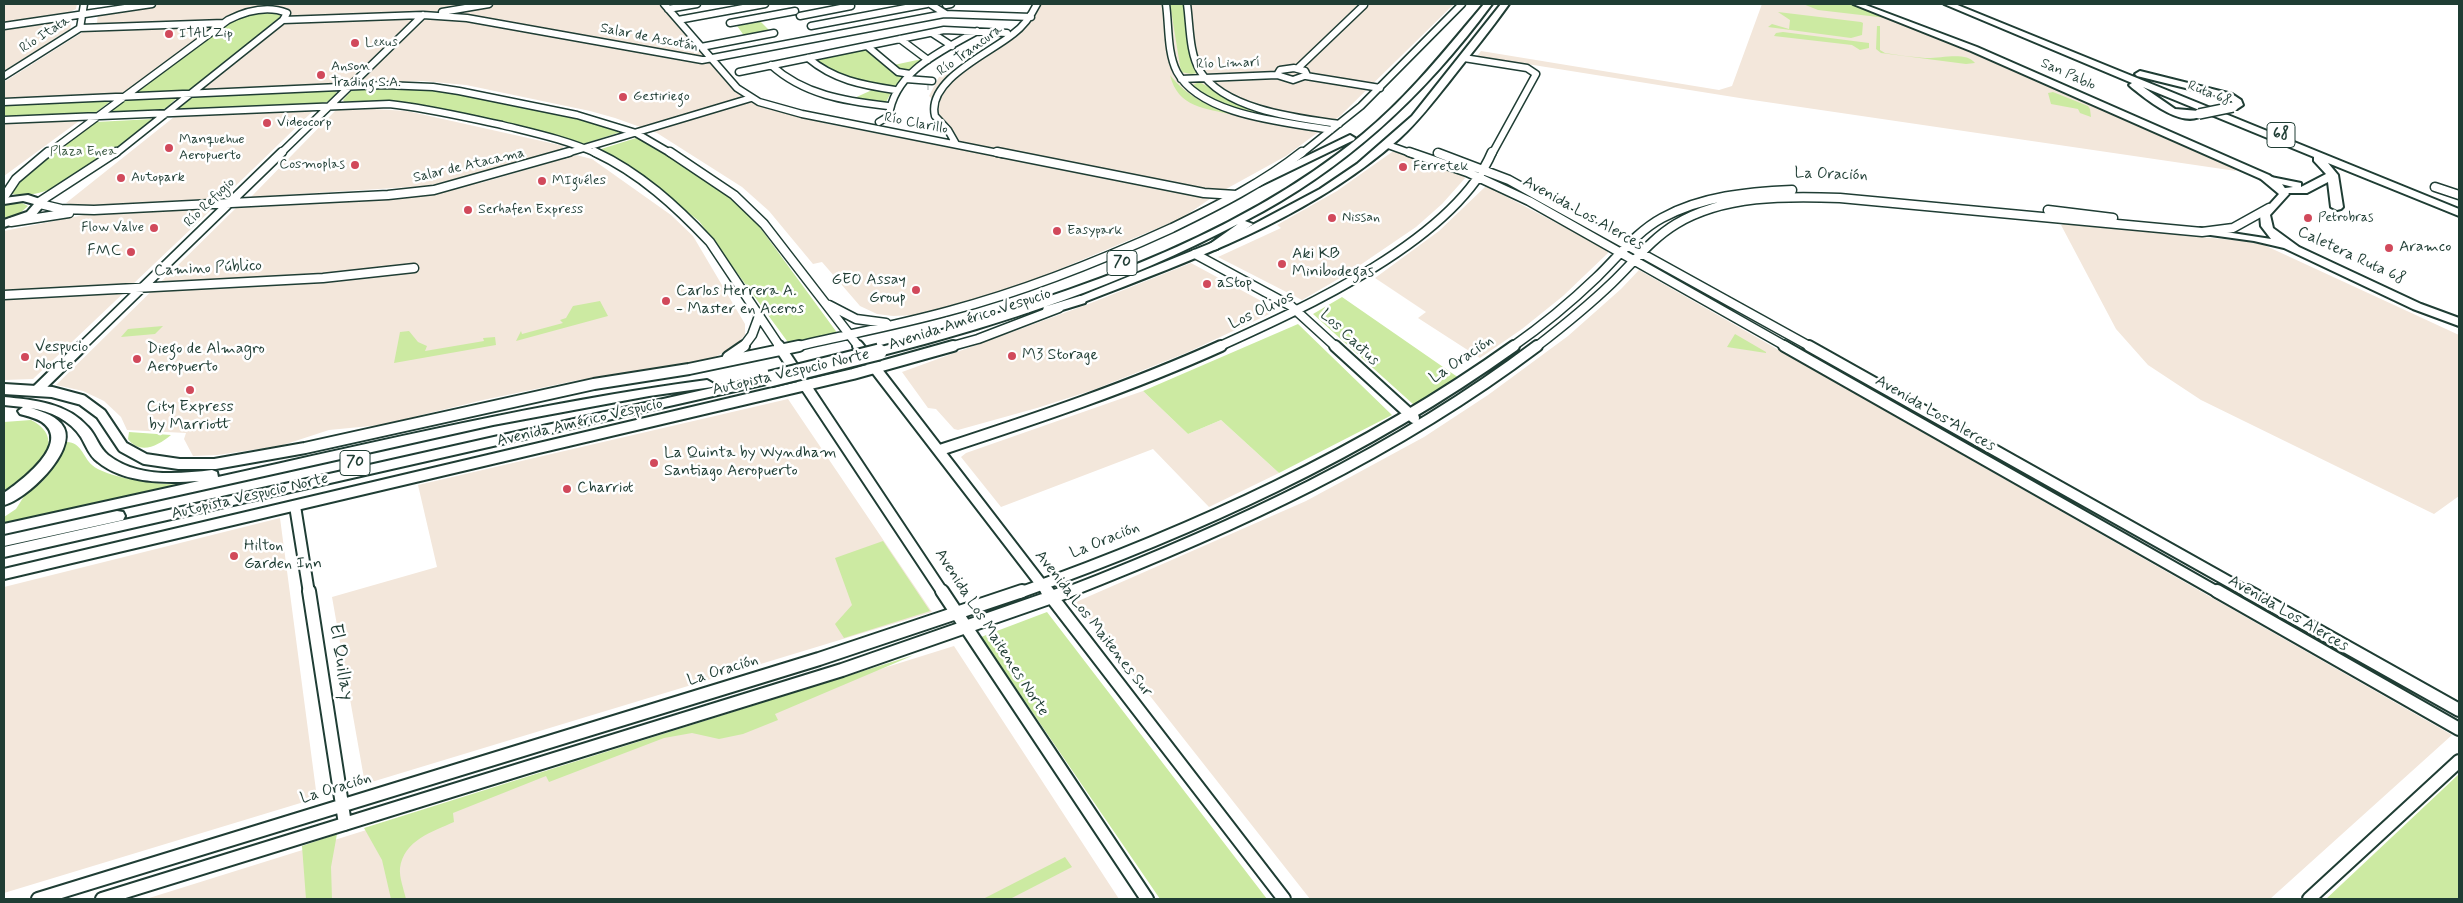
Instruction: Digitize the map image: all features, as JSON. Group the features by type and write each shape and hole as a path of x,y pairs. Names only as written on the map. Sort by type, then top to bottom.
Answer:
{"highway":[{"name":"Autopista Vespucio Norte","path":"4,552 316,482 881,349 1017,301 1158,247 1262,196 1305,170 1350,138 1378,112 1426,62 1476,4"},
{"name":"Autopista Vespucio Norte","path":"4,541 707,384 797,373 1016,311 1125,271 1228,224 1306,180 1349,151 1385,121 1488,4"},
{"name":"Ruta 68","path":"1948,4 2459,208"},
{"name":"Ruta 68","path":"1961,4 2300,148 2459,213"},
{"path":"2105,66 2226,95 2238,102 2238,105 2199,114 2184,115 2166,110 2134,85 2105,66"},
{"path":"1255,184 1350,138"},
{"path":"2300,148 2319,160 2333,175 2337,207"},
{"path":"2282,190 2304,190 2315,186 2333,175"},
{"path":"2265,177 2294,185 2315,186"},
{"path":"1213,246 1292,195 1306,180"},
{"path":"881,349 973,332 1080,300"},
{"path":"4,529 510,418 707,384"},
{"path":"4,401 40,405 63,412 85,432 101,457 115,466 135,472 160,476 192,476 308,462"},
{"path":"4,409 24,410 47,418 56,427 59,438 56,451 46,466 31,481 4,500"},
{"path":"4,563 139,530 316,482"}],"main road":[{"name":"San Pablo","path":"1857,4 1974,49 2265,177"},
{"name":"Avenida Américo Vespucio","path":"1080,300 1195,254 1260,225 1321,192 1391,142 1418,115 1464,58 1503,5"},
{"path":"2265,177 2282,190 2283,197 2269,208"},
{"path":"4,201 23,199 40,203 31,214 6,223"},
{"name":"Caletera Ruta 68","path":"2269,208 2264,220 2268,229 2280,240 2425,310 2459,322"},
{"path":"2200,231 2254,238 2302,252"}],"street":[{"name":"Río Itata","path":"4,76 80,28 84,4"},
{"path":"4,26 130,5 152,4"},
{"path":"270,10 280,4"},
{"path":"442,13 489,4"},
{"path":"666,6 697,4"},
{"path":"678,20 765,4"},
{"path":"787,4 824,38"},
{"path":"811,26 929,4 944,15"},
{"name":"Río Trancura","path":"940,124 935,116 933,107 944,85 1008,40 1030,18 1037,4"},
{"path":"1166,4 1175,68 1181,79 1197,93 1230,108 1266,118 1330,130"},
{"path":"1187,4 1197,64 1205,77 1224,93 1250,105 1291,116 1339,124"},
{"name":"Avenida Américo Vespucio","path":"4,389 37,390 74,397 92,406 101,414 118,443 136,456 156,462 215,464 255,458 454,416 538,402 907,322 987,300 1068,271 1140,243 1237,195 1286,165 1339,124 1380,88 1462,4"},
{"path":"1298,68 1364,5"},
{"name":"Río Clarillo","path":"666,6 737,88 751,98 792,112 1204,193 1237,195"},
{"path":"800,16 851,6"},
{"path":"4,197 11,184 24,170 224,22 243,14 270,10 287,13 283,20 98,166 40,203"},
{"path":"735,28 730,23 795,11"},
{"name":"Salar de Ascotán","path":"283,20 422,12 442,13 696,60 712,60 944,15 1030,18"},
{"name":"Río Refugio","path":"37,390 349,87 422,12"},
{"path":"758,18 764,23"},
{"path":"80,28 224,22"},
{"path":"702,47 742,36 774,33 769,28"},
{"path":"739,72 948,29 1007,33"},
{"path":"879,122 890,116 888,106 895,90 906,79 928,60 977,31"},
{"path":"932,32 952,46"},
{"path":"900,39 928,60"},
{"path":"867,46 906,79 944,85"},
{"path":"808,58 827,74 841,80 895,90"},
{"name":"Los Olivos","path":"940,450 1051,414 1129,385 1298,311 1348,284 1408,244 1452,207 1481,173 1536,74 1534,70 1464,58"},
{"path":"771,65 786,79 808,91 828,97 888,106"},
{"path":"1306,76 1306,72 1298,68 1282,69 1277,75 1289,79 1306,76 1380,88"},
{"name":"Río Limarí","path":"1181,79 1277,75"},
{"name":"Avenida Los Maitenes Sur","path":"4,102 349,87 403,86 450,89 577,115 636,133 684,160 746,205 764,224 849,336 940,450 1284,899"},
{"name":"Salar de Atacama","path":"40,203 61,209 94,210 424,191 482,178 751,98"},
{"name":"Avenida Los Maitenes Norte","path":"4,120 330,105 376,104 421,108 550,137 585,148 608,159 646,183 691,221 710,242 1147,899"},
{"path":"940,124 948,131 956,144"},
{"path":"931,139 941,130 940,124"},
{"path":"931,139 948,131"},
{"name":"Avenida Los Alerces","path":"1391,142 1481,173 1624,249 2459,710"},
{"path":"2435,187 2459,195"},
{"name":"La Oración","path":"38,899 837,655 1042,585 1237,505 1347,450 1410,415 1480,370 1530,334 1576,296 1645,229 1663,218 1692,205 1717,198 1775,191 2083,213 2106,216 2130,226"},
{"name":"Río Clarillo","path":"1204,193 1215,200 1218,205"},
{"name":"La Oración","path":"102,899 769,693 1053,599 1156,558 1264,510 1353,465 1424,424 1487,383 1539,345 1594,300 1652,240 1675,224 1721,206 1769,198 1843,195 2130,226 2200,231 2226,230 2269,208"},
{"name":"Salar de Atacama","path":"6,223 94,210"},
{"name":"Los Cactus","path":"1195,254 1283,300 1298,311 1410,415 1424,424"},
{"name":"Avenida Los Alerces","path":"1637,256 2459,729"},
{"name":"Camino Público","path":"4,295 338,277 414,268"},
{"path":"822,300 842,313 864,321 907,322"},
{"name":"Avenida Américo Vespucio","path":"4,574 806,386 978,339 1080,300"},
{"path":"709,365 735,354 745,347 754,334 759,316"},
{"name":"El Quillay","path":"295,506 344,805 345,824"},
{"path":"2310,899 2459,761"}],"shaded area":[{"path":"4,4 77,4 76,9 70,12 4,22"},
{"path":"163,4 661,4 735,89 756,103 828,124 958,149 947,125 938,115 939,105 929,96 939,77 963,69 1022,23 1032,4 1454,4 1340,116 1286,156 1217,194 1182,218 1041,277 999,292 915,315 893,316 877,314 860,306 822,262 813,264 769,211 742,187 657,133 590,111 466,85 423,81 4,98 4,82 97,23 98,13"},
{"path":"1762,4 1849,4 1974,53 2233,167 2236,171 1746,99 1477,56 1481,51 1719,90 1732,86"},
{"path":"72,20 70,29 4,71 4,30"},
{"path":"374,109 407,111 564,146 562,149 474,176 426,186 251,197 336,110"},
{"path":"313,111 223,198 77,206 66,203 174,117"},
{"path":"79,121 4,176 4,124"},
{"path":"1396,151 1467,176 1442,204 1416,227 1347,274 1302,300 1218,257 1281,228 1277,225 1337,191"},
{"path":"576,155 592,159 671,215 693,236 745,324 745,335 734,347 717,356 688,365 579,380 483,400 381,425 329,430 280,446 217,455 193,456 184,439 186,433 127,430 121,417 104,401 83,391 56,385 236,208 414,197 484,182"},
{"path":"1486,186 1608,250 1608,253 1563,296 1522,329 1480,358 1418,318 1426,312 1375,278 1439,231"},
{"path":"212,209 33,379 4,380 4,231 84,215"},
{"path":"2061,225 2244,241 2264,245 2459,335 2459,496 2434,514 2201,400 2148,365 2116,329"},
{"path":"1191,263 1278,310 1186,353 1093,390 958,430 954,429 936,409 928,408 902,372 1086,305"},
{"path":"1639,270 2452,735 2270,899 1310,899 1076,602 1306,501 1424,437 1488,395 1568,336 1621,289"},
{"path":"1143,391 1188,434 1221,420 1279,473 1209,507 1153,449 1001,507 961,457 966,453"},
{"path":"788,399 932,612 365,784 332,597 437,567 418,485"},
{"path":"280,518 317,798 4,893 4,587"},
{"path":"954,646 1119,899 146,899"}],"green space":[{"path":"1170,4 1184,4 1193,65 1197,73 1181,72"},
{"path":"1803,4 1849,4 1887,18 1818,10"},
{"path":"1778,12 1861,22 1863,23 1862,35 1851,38 1768,27 1772,24 1789,29 1790,20"},
{"path":"270,13 280,15 280,17 187,92 132,95 231,21 253,14"},
{"path":"757,18 771,32 745,37 735,23"},
{"path":"1877,26 1880,26 1880,50 1885,53 1925,58 1959,56 1971,59 1975,63 1966,64 1881,53 1876,49"},
{"path":"1783,32 1869,43 1869,48 1860,50 1852,45 1774,36 1776,33"},
{"path":"867,48 889,66 922,59 926,62 893,89 885,104 850,100 872,90 872,86 853,81 816,62 819,58"},
{"path":"1170,75 1199,100 1234,115 1203,108 1186,100 1179,94"},
{"path":"1199,82 1237,102 1330,126 1327,128 1292,122 1239,110 1206,96 1191,86"},
{"path":"374,87 446,91 575,117 621,132 583,144 556,136 375,102 345,103 343,100 351,91"},
{"path":"334,90 337,93 327,102 316,104 177,110 191,97 198,95"},
{"path":"2053,92 2088,106 2091,117 2080,113 2078,109 2051,104 2048,93"},
{"path":"179,96 166,108 159,111 108,112 125,99"},
{"path":"112,100 95,113 4,118 4,103"},
{"name":"Plaza Enea","path":"153,119 105,157 68,181 49,190 30,194 12,194 19,182 29,172 96,122"},
{"path":"636,138 700,175 744,209 756,222 838,334 790,345 699,221 629,167 598,150"},
{"path":"22,203 28,206 19,214 4,219 4,205"},
{"path":"1342,297 1459,378 1414,405 1313,314"},
{"path":"600,301 608,316 516,341 521,331 522,334 563,323 560,320 566,318 573,306"},
{"path":"1298,324 1392,415 1279,473 1221,420 1188,434 1143,391"},
{"path":"163,326 155,334 121,337 128,329"},
{"path":"409,331 418,342 427,346 425,351 484,341 483,338 495,337 496,345 394,363 400,332"},
{"path":"1735,334 1766,352 1766,353 1727,347"},
{"path":"31,420 43,429 48,439 47,449 42,460 34,470 4,494 4,422"},
{"path":"129,432 171,435 160,443 143,448 133,444 128,439"},
{"path":"67,442 76,444 92,465 109,474 150,482 184,484 4,523 4,517 16,509 26,493 43,481 45,475 60,457"},
{"path":"883,541 930,611 844,638 835,624 852,605 835,558"},
{"path":"1047,612 1267,899 1160,899 981,637"},
{"path":"914,655 775,714 778,720 743,734 719,739 692,733 664,738 549,782 546,776 453,813 454,822 420,838 407,850 400,868 406,899 391,899 382,860 364,828"},
{"path":"2459,774 2459,899 2326,899"},
{"path":"337,834 331,867 332,899 306,899 302,846"},
{"path":"1065,857 1072,867 1010,899 983,899"}],"place":[{"name":"ITAL Zip","path":"169,34"},
{"name":"Lexus","path":"355,43"},
{"name":"Anson Trading S.A.","path":"321,75"},
{"name":"Gestiriego","path":"623,97"},
{"name":"Videocorp","path":"267,123"},
{"name":"Manquehue Aeropuerto","path":"169,148"},
{"name":"Cosmoplas","path":"355,165"},
{"name":"Ferretek","path":"1403,167"},
{"name":"Autopark","path":"121,178"},
{"name":"MIguéles","path":"542,181"},
{"name":"Serhafen Express","path":"468,210"},
{"name":"Nissan","path":"1332,218"},
{"name":"Petrobras","path":"2308,218"},
{"name":"Flow Valve","path":"154,228"},
{"name":"Easypark","path":"1057,231"},
{"name":"Aramco","path":"2389,248"},
{"name":"FMC","path":"131,252"},
{"name":"Aki KB Minibodegas","path":"1282,264"},
{"name":"aStop","path":"1207,284"},
{"name":"GEO Assay Group","path":"916,290"},
{"name":"Carlos Herrera A. - Master en Aceros","path":"666,301"},
{"name":"M3 Storage","path":"1012,356"},
{"name":"Vespucio Norte","path":"25,357"},
{"name":"Diego de Almagro Aeropuerto","path":"137,359"},
{"name":"City Express by Marriott","path":"190,390"},
{"name":"La Quinta by Wyndham Santiago Aeropuerto","path":"654,463"},
{"name":"Charriot","path":"567,489"},
{"name":"Hilton Garden Inn","path":"234,556"}]}
